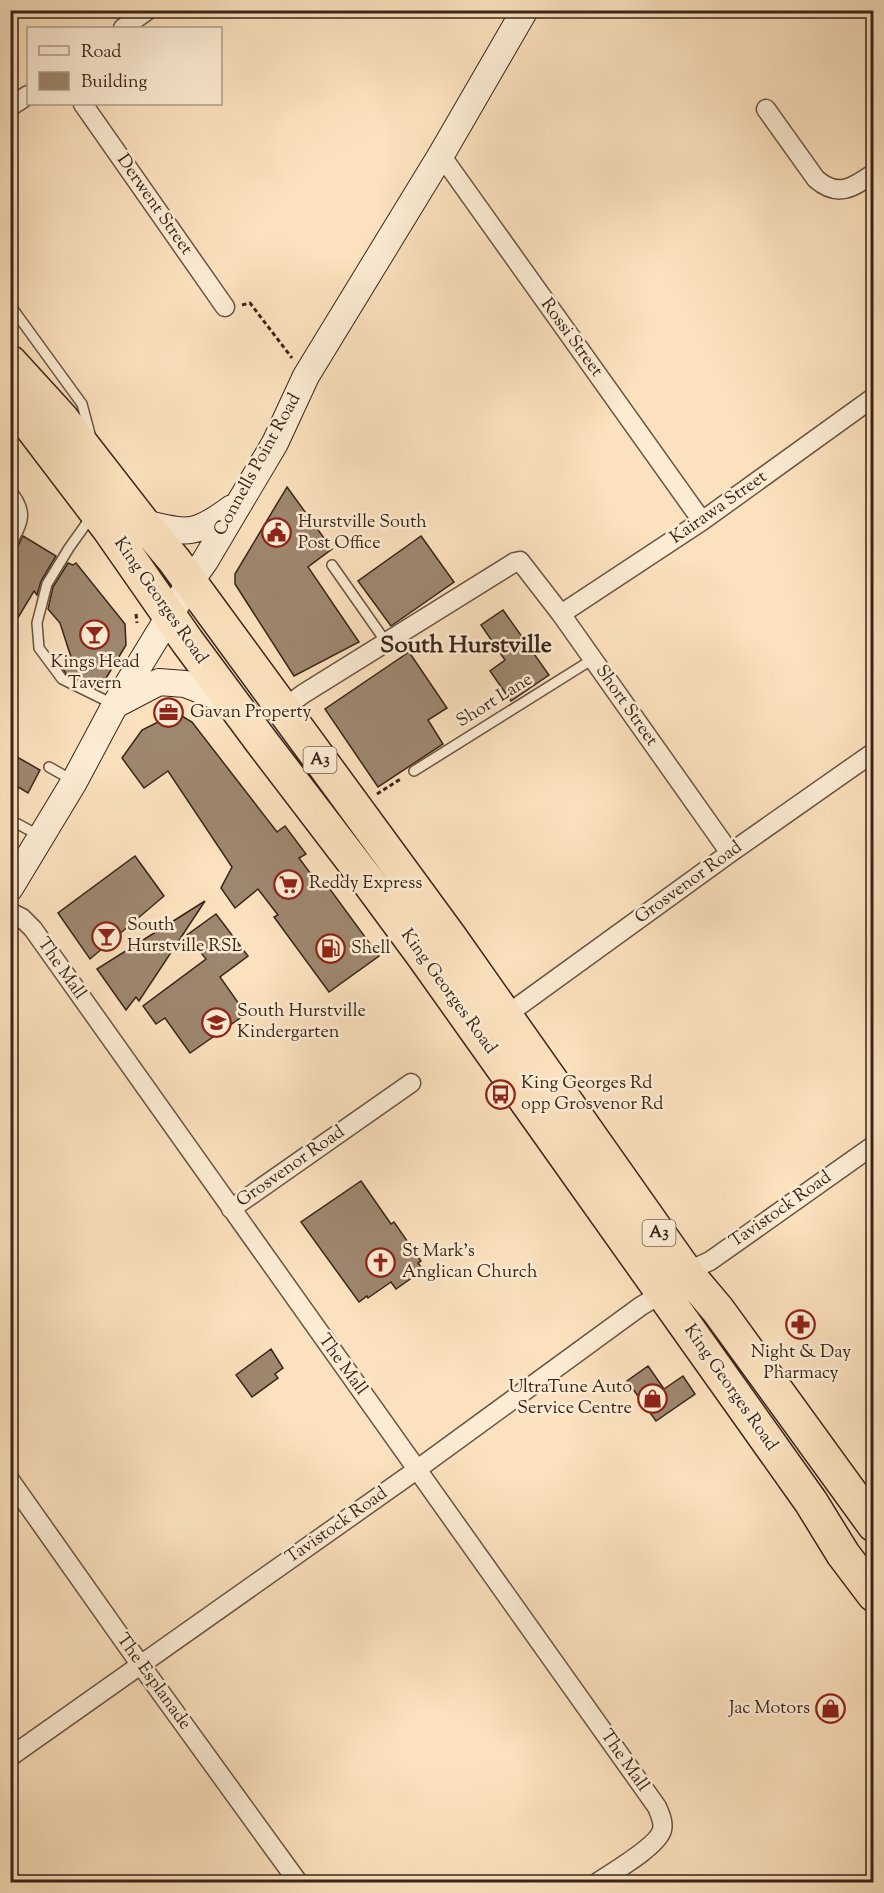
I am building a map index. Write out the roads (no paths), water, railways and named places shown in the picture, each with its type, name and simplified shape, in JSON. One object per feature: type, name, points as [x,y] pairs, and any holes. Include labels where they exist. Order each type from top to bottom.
[{"type":"highway","name":"King Georges Road","points":[[10,362],[63,420],[174,560],[506,1016],[675,1282],[843,1554],[873,1594]]},
{"type":"highway","name":"King Georges Road","points":[[10,399],[413,943],[675,1282],[718,1310],[873,1525]]},
{"type":"highway","points":[[811,1502],[849,1526],[862,1532],[873,1531]]},
{"type":"highway","points":[[873,1542],[873,1553]]},
{"type":"street","points":[[124,27],[148,10]]},
{"type":"street","name":"Connells Point Road","points":[[10,888],[74,782],[115,705],[275,443],[306,376],[441,155],[525,10]]},
{"type":"street","points":[[10,107],[27,96]]},
{"type":"street","name":"Derwent Street","points":[[84,105],[225,307]]},
{"type":"street","points":[[766,109],[816,179],[825,187],[841,191],[859,183],[873,173]]},
{"type":"street","name":"Rossi Street","points":[[441,155],[702,521]]},
{"type":"street","name":"Kairawa Street","points":[[561,614],[702,521],[873,397]]},
{"type":"street","points":[[143,523],[186,532],[212,524],[237,505]]},
{"type":"street","name":"Short Street","points":[[386,642],[520,561],[561,614],[730,853]]},
{"type":"street","points":[[283,710],[303,694],[386,642]]},
{"type":"street","points":[[115,705],[159,682],[185,684],[233,703]]},
{"type":"street","name":"Grosvenor Road","points":[[506,1016],[873,752]]},
{"type":"street","name":"The Mall","points":[[10,912],[22,918],[33,929],[657,1807],[662,1827],[655,1842],[598,1882]]},
{"type":"street","name":"Grosvenor Road","points":[[231,1209],[411,1083]]},
{"type":"street","name":"Tavistock Road","points":[[10,1757],[417,1469],[641,1306],[710,1261],[873,1145]]},
{"type":"street","name":"The Esplanade","points":[[10,1480],[298,1882]]},
{"type":"lane","points":[[10,305],[82,404],[98,465]]},
{"type":"lane","points":[[10,489],[18,499],[23,511],[22,524],[10,546]]},
{"type":"lane","points":[[10,504],[23,511]]},
{"type":"lane","points":[[95,512],[47,584],[37,622],[39,648],[62,679],[115,705]]},
{"type":"lane","points":[[332,565],[386,642]]},
{"type":"lane","name":"Short Lane","points":[[414,771],[593,659]]},
{"type":"lane","points":[[49,767],[74,782]]},
{"type":"lane","points":[[16,822],[41,837]]},
{"type":"place","name":"Hurstville South Post Office","points":[[277,533]]},
{"type":"place","name":"Kings Head Tavern","points":[[95,634]]},
{"type":"place","name":"Gavan Property","points":[[169,713]]},
{"type":"place","name":"Reddy Express","points":[[288,884]]},
{"type":"place","name":"South Hurstville RSL","points":[[106,936]]},
{"type":"place","name":"Shell","points":[[330,949]]},
{"type":"place","name":"South Hurstville Kindergarten","points":[[216,1022]]},
{"type":"place","name":"King Georges Rd opp Grosvenor Rd","points":[[500,1094]]},
{"type":"place","name":"St Mark's Anglican Church","points":[[381,1262]]},
{"type":"place","name":"Night & Day Pharmacy","points":[[801,1324]]},
{"type":"place","name":"UltraTune Auto Service Centre","points":[[653,1398]]},
{"type":"place","name":"Jac Motors","points":[[831,1709]]},
{"type":"district","name":"South Hurstville","points":[[466,646]]}]
